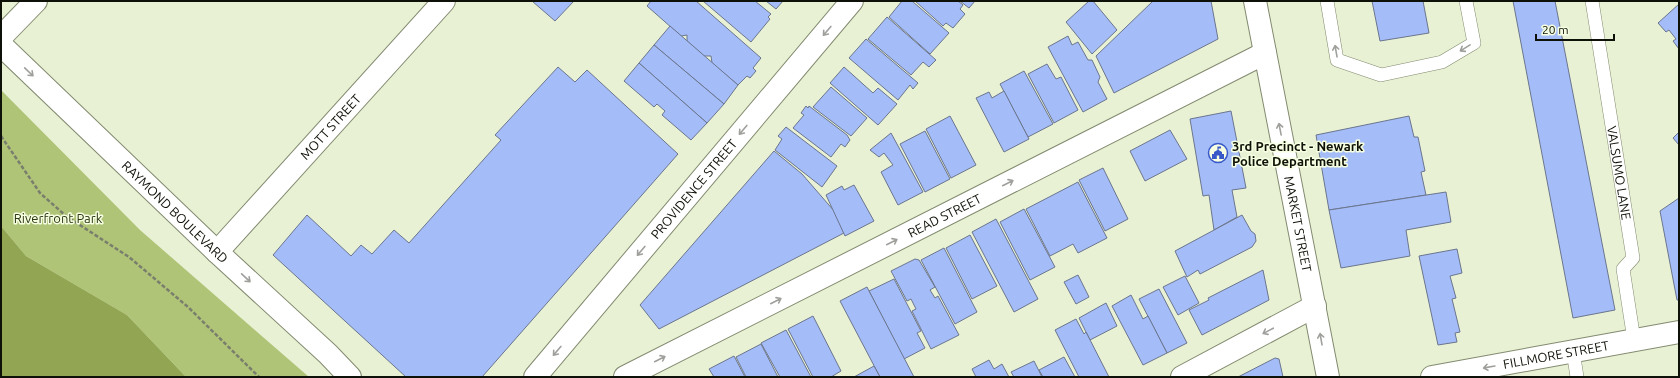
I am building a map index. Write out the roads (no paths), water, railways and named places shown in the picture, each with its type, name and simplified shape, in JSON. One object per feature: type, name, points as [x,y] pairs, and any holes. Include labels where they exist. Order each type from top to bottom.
[{"type":"street","points":[[1,37],[36,1]]},
{"type":"street","name":"MOTT STREET","points":[[217,252],[444,1]]},
{"type":"street","name":"PROVIDENCE STREET","points":[[535,377],[852,1]]},
{"type":"street","name":"MARKET STREET","points":[[1255,1],[1328,377]]},
{"type":"street","name":"RAYMOND BOULEVARD","points":[[1,45],[217,252],[328,354],[350,377]]},
{"type":"street","name":"READ STREET","points":[[625,377],[1265,53]]},
{"type":"street","points":[[1182,377],[1315,306]]},
{"type":"street","name":"FILLMORE STREET","points":[[1432,377],[1679,332]]},
{"type":"lane","points":[[1327,1],[1337,60],[1381,75],[1442,62],[1474,43],[1466,1]]},
{"type":"lane","name":"VALSUMO LANE","points":[[1592,1],[1633,258],[1623,269],[1634,340]]},
{"type":"lane","points":[[1573,351],[1577,377]]},
{"type":"place","name":"3rd Precinct - Newark Police Department","points":[[1218,153]]},
{"type":"park label","name":"Riverfront Park","points":[[58,218]]}]
